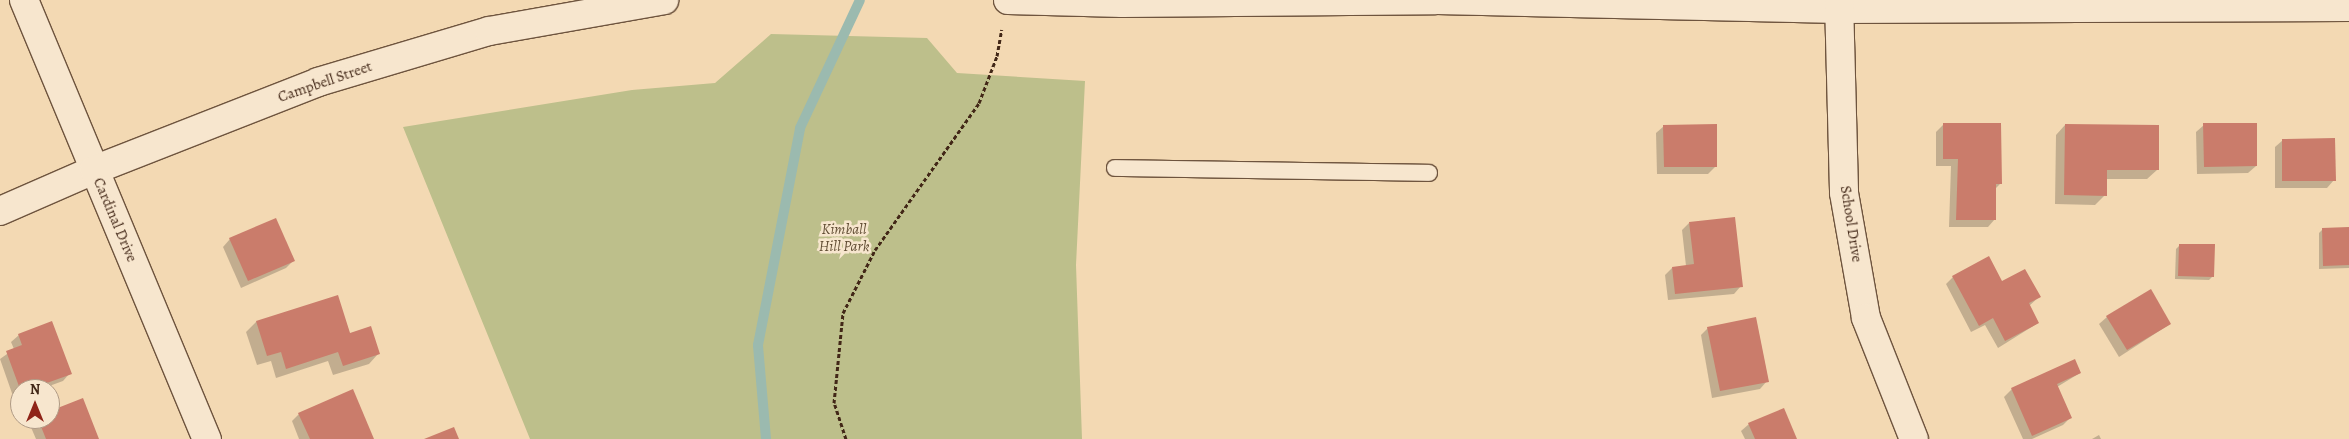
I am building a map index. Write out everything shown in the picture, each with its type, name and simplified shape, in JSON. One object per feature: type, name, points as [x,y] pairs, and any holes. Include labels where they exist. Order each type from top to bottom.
[{"type":"street","name":"Cardinal Drive","points":[[24,0],[208,439]]},
{"type":"street","name":"Campbell Street","points":[[0,211],[94,170],[318,82],[489,31],[664,0]]},
{"type":"street","points":[[1006,9],[1122,3],[1436,0],[2349,7]]},
{"type":"street","name":"School Drive","points":[[1839,4],[1846,202],[1866,318],[1914,439]]},
{"type":"lane","points":[[1116,168],[1429,173]]},
{"type":"path","points":[[846,439],[834,403],[843,312],[875,250],[980,104],[997,56],[1006,9]]},
{"type":"green space","name":"Kimball Hill Park","points":[[771,34],[927,38],[957,73],[1085,81],[1076,265],[1082,439],[530,439],[403,127],[632,90],[715,83]]},
{"type":"building","points":[[1943,123],[2001,123],[2002,184],[1996,184],[1996,220],[1956,220],[1958,159],[1943,159]]},
{"type":"building","points":[[2203,123],[2257,123],[2257,166],[2204,167]]},
{"type":"building","points":[[1717,124],[1717,167],[1664,167],[1663,125]]},
{"type":"building","points":[[2065,124],[2159,125],[2159,170],[2107,170],[2107,196],[2064,195]]},
{"type":"building","points":[[2335,138],[2336,181],[2282,181],[2282,139]]},
{"type":"building","points":[[1735,217],[1743,287],[1675,294],[1672,267],[1694,264],[1689,222]]},
{"type":"building","points":[[276,218],[295,261],[248,281],[229,238]]},
{"type":"building","points":[[2349,227],[2349,265],[2323,266],[2322,228]]},
{"type":"building","points":[[2179,244],[2215,244],[2214,277],[2178,276]]},
{"type":"building","points":[[1989,256],[2002,281],[2025,269],[2041,297],[2029,303],[2039,323],[2005,341],[1993,318],[1979,326],[1952,276]]},
{"type":"building","points":[[2151,289],[2171,324],[2127,350],[2106,316]]},
{"type":"building","points":[[338,295],[350,333],[371,326],[380,354],[343,366],[338,352],[286,369],[281,352],[267,356],[256,321]]},
{"type":"building","points":[[1756,317],[1769,382],[1720,391],[1707,327]]},
{"type":"building","points":[[52,321],[72,374],[58,379],[16,379],[6,351],[22,345],[18,334]]},
{"type":"building","points":[[2075,359],[2081,373],[2057,384],[2072,418],[2032,436],[2011,388]]},
{"type":"building","points":[[353,389],[374,439],[310,439],[298,413]]},
{"type":"building","points":[[83,398],[99,439],[46,439],[42,429],[60,429],[60,407]]},
{"type":"building","points":[[1784,408],[1797,439],[1755,439],[1748,423]]},
{"type":"building","points":[[454,427],[459,439],[424,439]]},
{"type":"waterway","points":[[766,439],[758,345],[800,128],[860,0]]}]
